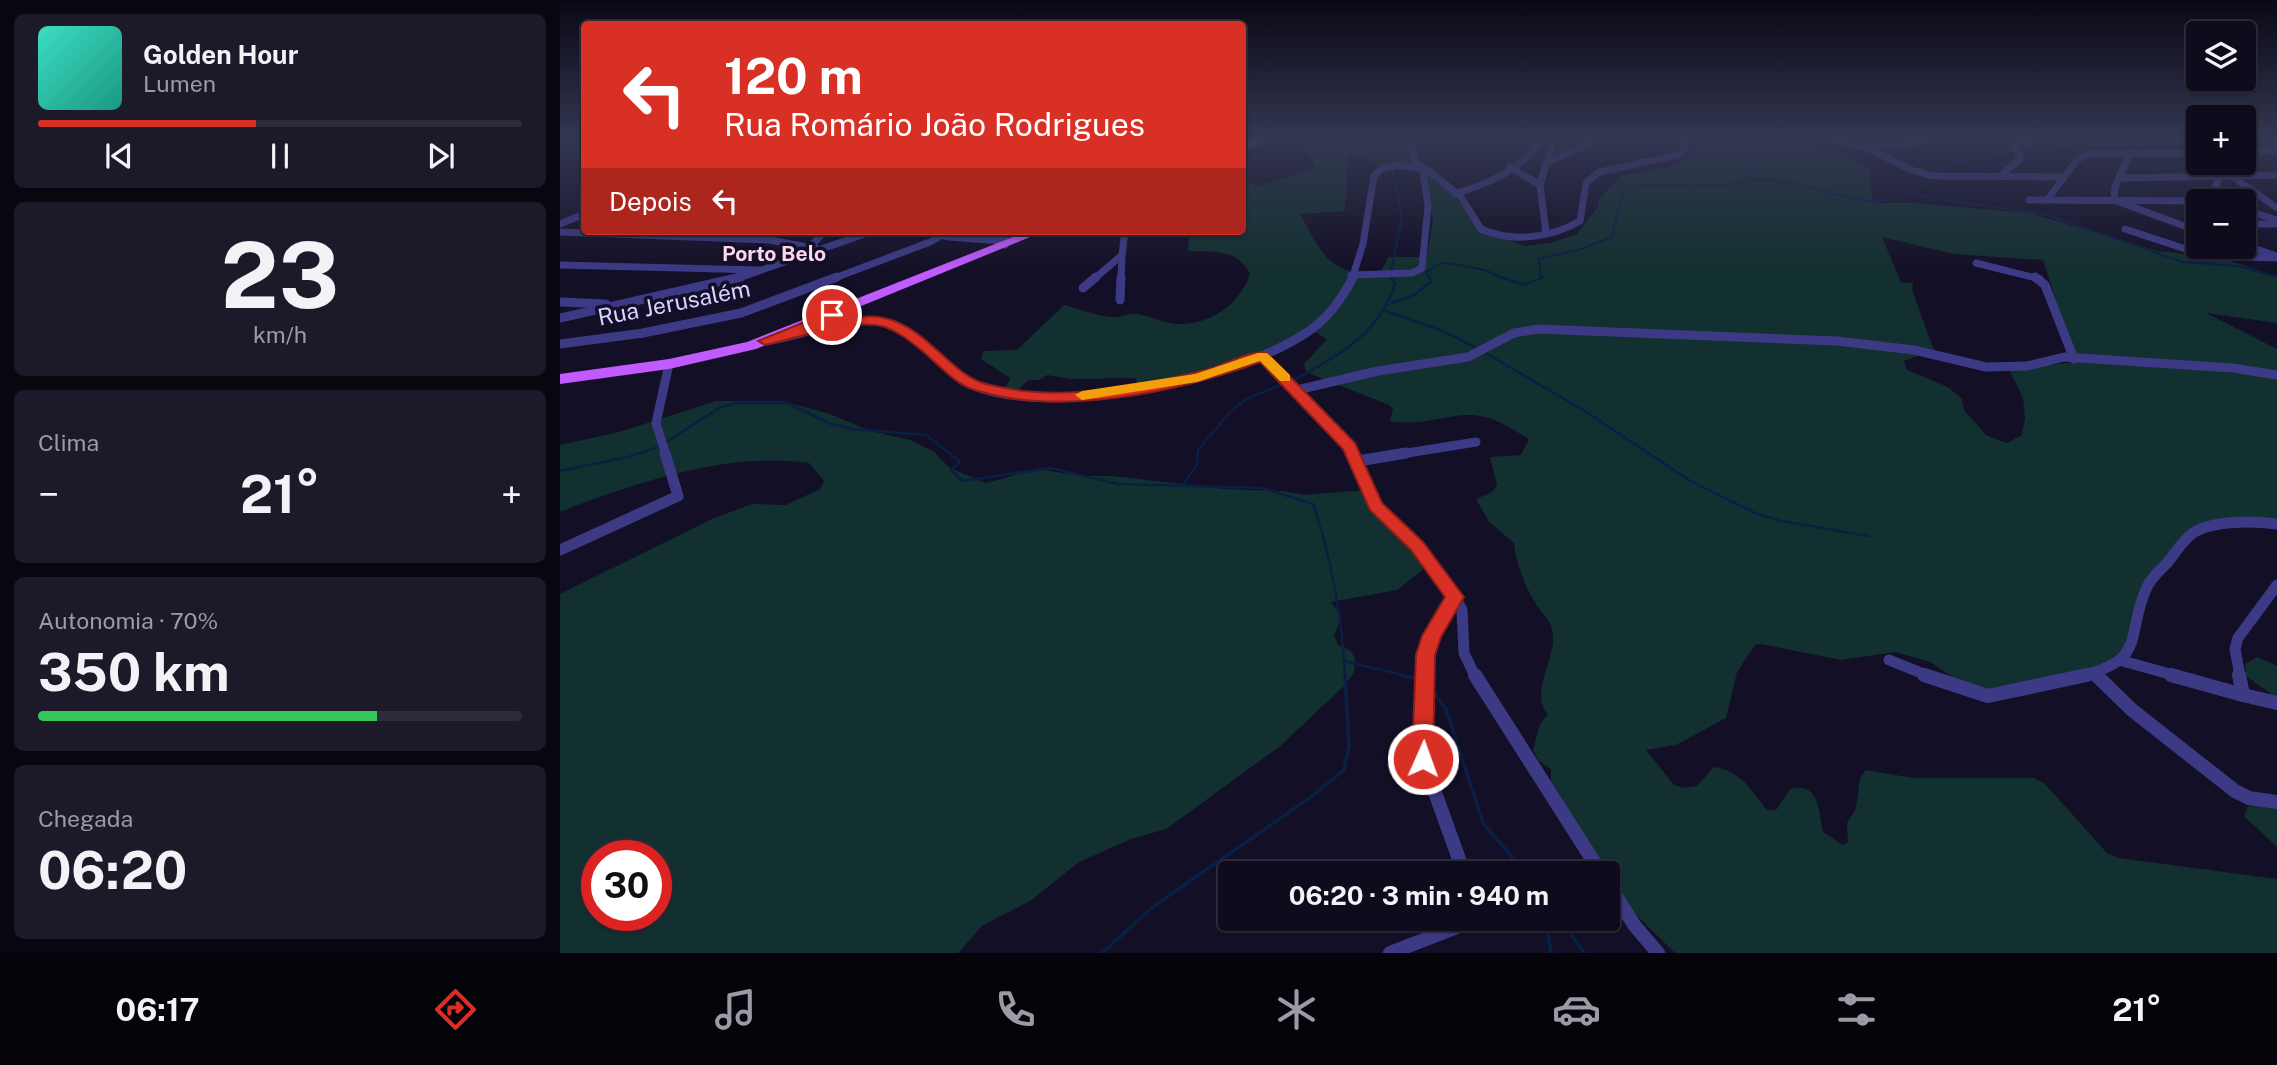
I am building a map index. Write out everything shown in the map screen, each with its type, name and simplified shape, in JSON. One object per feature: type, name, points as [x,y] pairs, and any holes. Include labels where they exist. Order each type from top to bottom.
[{"type":"main road","points":[[560,379],[726,354],[765,341],[1027,235]]},
{"type":"street","points":[[765,341],[849,323],[885,322],[908,332],[974,385],[1017,395],[1099,394],[1172,383],[1220,371],[1294,342],[1317,326],[1340,301],[1368,231],[1375,181]]},
{"type":"street","points":[[1351,275],[1412,273],[1422,268],[1428,206],[1423,181]]},
{"type":"street","points":[[1443,181],[1468,206],[1477,225],[1491,233],[1511,236],[1559,232],[1580,221],[1584,210],[1585,185],[1588,181]]},
{"type":"street","points":[[1455,194],[1481,181]]},
{"type":"street","points":[[1534,181],[1540,185]]},
{"type":"street","points":[[1541,181],[1546,233]]},
{"type":"street","points":[[2047,200],[2060,181]]},
{"type":"street","points":[[2114,200],[2115,187],[2119,181]]},
{"type":"street","points":[[2237,181],[2277,208]]},
{"type":"street","points":[[2265,199],[2277,199]]},
{"type":"street","points":[[2114,200],[2186,227]]},
{"type":"street","points":[[2029,201],[2186,201]]},
{"type":"street","points":[[2256,214],[2277,222]]},
{"type":"street","points":[[560,224],[581,215]]},
{"type":"street","points":[[2256,224],[2277,222]]},
{"type":"street","points":[[2178,225],[2186,225]]},
{"type":"street","points":[[2125,229],[2197,254],[2237,259],[2277,257]]},
{"type":"street","points":[[560,232],[581,233]]},
{"type":"street","points":[[639,235],[770,240],[821,249]]},
{"type":"street","points":[[799,257],[820,235]]},
{"type":"street","points":[[560,318],[725,282],[861,235]]},
{"type":"street","name":"Rua Jerusalém","points":[[560,344],[643,333],[741,313],[942,235]]},
{"type":"street","points":[[952,235],[1004,243],[1009,235]]},
{"type":"street","points":[[1120,300],[1124,235]]},
{"type":"street","points":[[2256,249],[2277,257]]},
{"type":"street","points":[[1083,288],[1122,255]]},
{"type":"street","points":[[1976,263],[2039,278],[2045,285],[2074,359]]},
{"type":"street","points":[[560,265],[764,270]]},
{"type":"street","points":[[560,302],[623,304]]},
{"type":"street","points":[[1297,390],[1378,371],[1443,363],[1479,352],[1514,333],[1538,328],[1837,341],[1914,350],[1986,367],[2027,366],[2058,357],[2233,368],[2277,375]]},
{"type":"street","points":[[1262,356],[1341,437],[1358,461],[1375,506],[1417,546],[1455,597],[1462,610],[1464,653],[1484,694],[1593,861]]},
{"type":"street","points":[[560,550],[677,496],[656,414],[669,364]]},
{"type":"street","points":[[1358,461],[1476,442]]},
{"type":"street","points":[[1889,660],[1957,688],[1988,696],[2094,673],[2119,660],[2137,635],[2141,603],[2148,584],[2193,533],[2244,520],[2277,524]]},
{"type":"street","points":[[2243,695],[2235,649],[2238,638],[2277,585]]},
{"type":"street","points":[[1455,597],[1432,636],[1425,655],[1423,759],[1426,778],[1459,861]]},
{"type":"street","points":[[2119,660],[2276,704]]},
{"type":"street","points":[[2094,673],[2132,710],[2235,791],[2256,800],[2277,802]]},
{"type":"street","points":[[1620,903],[1658,953]]},
{"type":"street","points":[[1390,953],[1447,931]]},
{"type":"green space","points":[[1272,181],[1347,181],[1345,211],[1300,214],[1329,259],[1348,271],[1379,276],[1388,257],[1427,257],[1433,219],[1426,181],[1438,181],[1490,231],[1524,246],[1551,243],[1577,234],[1598,207],[1599,200],[1615,181],[1871,181],[1873,203],[1915,203],[2029,213],[2157,251],[2186,254],[2186,259],[2224,259],[2277,276],[2277,323],[2206,313],[2277,349],[2277,520],[2188,532],[2145,584],[2125,647],[2108,662],[2008,692],[1967,686],[1930,662],[1895,652],[1841,660],[1755,645],[1737,672],[1726,718],[1676,745],[1646,750],[1674,785],[1684,788],[1697,786],[1714,767],[1723,769],[1745,782],[1767,810],[1776,810],[1790,789],[1808,790],[1819,807],[1823,832],[1843,845],[1848,842],[1847,823],[1856,808],[1860,778],[1866,770],[1913,778],[2034,778],[2045,784],[2107,853],[2118,858],[2277,879],[2277,953],[1675,953],[1632,911],[1620,892],[1620,861],[1601,861],[1551,781],[1551,769],[1539,761],[1533,750],[1540,724],[1548,714],[1541,697],[1553,645],[1552,630],[1526,585],[1518,565],[1514,543],[1489,522],[1476,499],[1492,492],[1497,485],[1490,457],[1521,455],[1529,439],[1509,427],[1481,416],[1452,416],[1412,422],[1390,421],[1393,409],[1389,405],[1306,372],[1304,364],[1327,339],[1309,328],[1295,339],[1254,358],[1204,373],[1139,387],[1135,378],[1071,379],[1047,375],[1040,380],[1029,380],[1017,390],[1005,389],[1010,378],[981,359],[983,351],[1017,350],[1064,305],[1105,316],[1138,314],[1182,324],[1207,319],[1229,306],[1245,286],[1250,274],[1238,260],[1224,253],[1188,251],[1187,235],[1246,235],[1246,184],[1253,183],[1255,187]],"holes":[[[1882,237],[1954,254],[2043,260],[2076,362],[2009,369],[2023,398],[2025,418],[2022,435],[2007,443],[1986,435],[1964,410],[1962,399],[1948,387],[1907,370],[1904,361],[1934,350],[1912,290],[1913,283],[1901,282]]]},
{"type":"green space","points":[[716,401],[782,401],[827,413],[871,431],[910,440],[933,451],[950,468],[986,483],[1037,469],[1082,476],[1112,476],[1305,495],[1366,490],[1376,510],[1425,568],[1397,590],[1331,602],[1342,617],[1334,635],[1338,645],[1351,651],[1355,659],[1354,673],[1343,687],[1279,747],[1166,829],[1131,839],[1079,862],[1030,901],[983,925],[958,953],[560,953],[560,594],[712,519],[752,504],[786,505],[820,489],[824,481],[809,463],[779,460],[747,462],[683,472],[619,490],[560,512],[560,445],[619,432]]},
{"type":"green space","points":[[2257,657],[2277,666],[2277,698],[2246,676],[2245,664]]},
{"type":"green space","points":[[2248,806],[2277,808],[2277,847],[2244,816]]},
{"type":"waterway","points":[[1391,272],[1402,217],[1395,181]]},
{"type":"waterway","points":[[1541,278],[1539,259],[1578,250],[1612,237],[1623,189],[1630,186],[1710,186],[1747,181]]},
{"type":"waterway","points":[[1781,181],[1870,201],[1889,200],[1909,194],[1929,182]]},
{"type":"waterway","points":[[1914,195],[2046,215],[2183,262],[2239,266],[2277,277]]},
{"type":"waterway","points":[[1430,279],[1426,272],[1441,263],[1485,270],[1505,279]]},
{"type":"waterway","points":[[1294,380],[1341,352],[1368,330],[1388,301],[1395,284],[1391,277]]},
{"type":"waterway","points":[[1392,303],[1414,295],[1432,281],[1429,277]]},
{"type":"waterway","points":[[1502,277],[1524,285],[1541,278]]},
{"type":"waterway","points":[[1386,311],[1443,331],[1477,348]]},
{"type":"waterway","points":[[1484,352],[1588,413],[1692,482],[1755,513],[1781,521],[1869,536]]},
{"type":"waterway","points":[[1183,484],[1197,465],[1198,450],[1231,411],[1246,399],[1285,383]]},
{"type":"waterway","points":[[666,442],[721,407],[738,403],[787,403],[831,424],[852,429],[926,435],[958,460],[959,463],[951,470],[962,481],[1051,468],[1118,484],[1262,488],[1313,504],[1335,589],[1345,676]]},
{"type":"waterway","points":[[560,471],[628,457],[661,446]]},
{"type":"waterway","points":[[1344,661],[1407,676]]},
{"type":"waterway","points":[[1102,953],[1154,906],[1308,799],[1344,770],[1349,746],[1345,675]]},
{"type":"waterway","points":[[1400,675],[1418,679]]},
{"type":"waterway","points":[[1430,687],[1446,709],[1483,823],[1516,861]]},
{"type":"waterway","points":[[1548,931],[1551,953]]},
{"type":"waterway","points":[[1569,931],[1584,953]]},
{"type":"slow traffic","points":[[1082,395],[1197,378],[1262,356],[1285,378]]},
{"type":"district","name":"Porto Belo","points":[[774,254]]},
{"type":"route","points":[[832,315],[765,341],[782,340],[849,323],[885,322],[908,332],[963,379],[984,388],[1017,395],[1099,394],[1172,383],[1241,365],[1262,356],[1350,447],[1375,506],[1417,546],[1455,597],[1447,615],[1432,636],[1425,655],[1423,759]]}]
